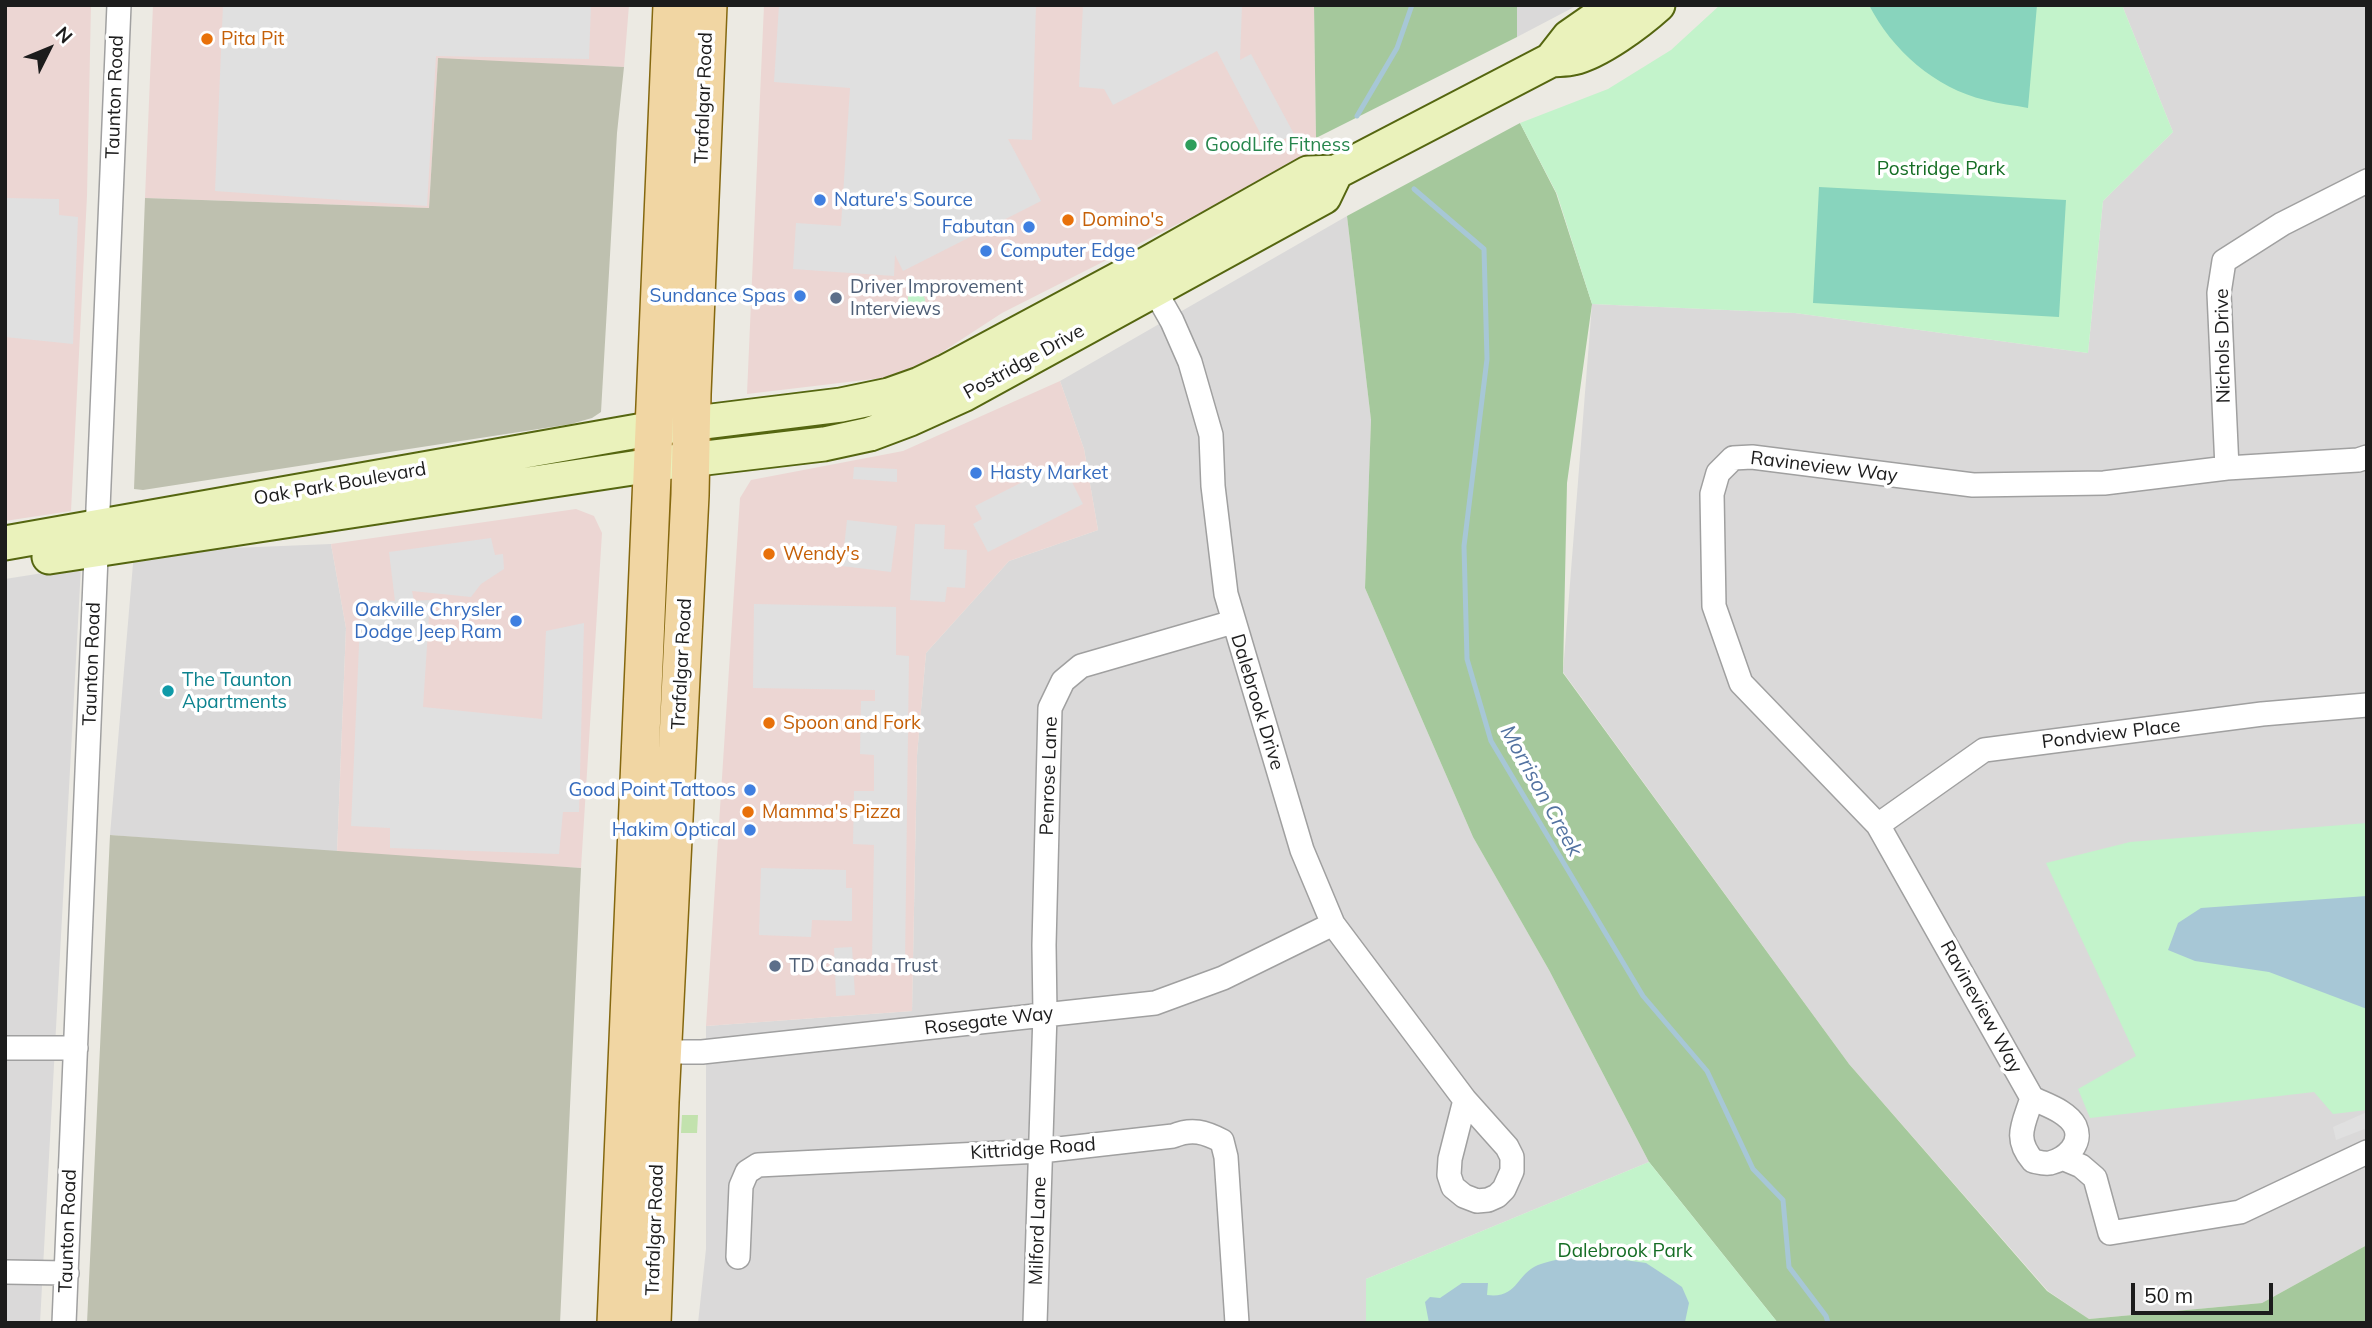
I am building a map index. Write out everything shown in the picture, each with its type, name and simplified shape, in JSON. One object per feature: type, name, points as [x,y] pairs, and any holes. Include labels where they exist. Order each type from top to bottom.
[{"type":"main road","name":"Trafalgar Road","points":[[616,1323],[645,1052],[690,495],[672,462],[672,5]]},
{"type":"main road","name":"Trafalgar Road","points":[[673,426],[708,5]]},
{"type":"main road","name":"Trafalgar Road","points":[[645,1052],[652,1323]]},
{"type":"street","name":"Taunton Road","points":[[65,1323],[119,5]]},
{"type":"street","name":"Postridge Drive","points":[[1551,60],[1569,37],[1615,5]]},
{"type":"street","name":"Postridge Drive","points":[[672,462],[824,444],[870,434],[963,395],[1148,279],[1308,173],[1336,172],[1551,60],[1573,58],[1600,46],[1658,5]]},
{"type":"street","name":"Nichols Drive","points":[[2227,468],[2218,293],[2224,261],[2282,224],[2367,181]]},
{"type":"street","name":"Postridge Drive","points":[[673,426],[841,405],[889,395],[920,384],[1148,279]]},
{"type":"street","name":"Dalebrook Drive","points":[[1148,279],[1172,321],[1190,362],[1211,435],[1213,486],[1226,594],[1302,850],[1333,924],[1465,1100]]},
{"type":"street","name":"Oak Park Boulevard","points":[[5,564],[97,537],[673,426]]},
{"type":"street","name":"Ravineview Way","points":[[2032,1098],[1878,825],[1741,683],[1714,606],[1712,494],[1718,473],[1733,458],[1752,457],[1973,485],[2104,483],[2227,468],[2358,460],[2367,457]]},
{"type":"street","name":"Oak Park Boulevard","points":[[5,543],[97,537],[672,462]]},
{"type":"street","name":"Penrose Lane","points":[[1045,1014],[1044,946],[1050,708],[1063,681],[1081,666],[1233,622]]},
{"type":"street","name":"Pondview Place","points":[[1878,825],[1984,750],[2262,714],[2367,705]]},
{"type":"street","name":"Rosegate Way","points":[[645,1052],[702,1052],[1155,1003],[1223,978],[1333,924]]},
{"type":"street","name":"Milford Lane","points":[[1035,1323],[1045,1014]]},
{"type":"street","points":[[5,1048],[76,1048]]},
{"type":"street","points":[[2032,1098],[2064,1114],[2075,1126],[2076,1139],[2071,1151],[2062,1158],[2048,1163],[2033,1161],[2024,1150],[2020,1135],[2032,1098]]},
{"type":"street","name":"Kittridge Road","points":[[738,1257],[741,1186],[747,1172],[758,1165],[1041,1151],[1173,1136],[1187,1130],[1206,1132],[1222,1141],[1226,1157],[1237,1323]]},
{"type":"street","points":[[2062,1158],[2081,1166],[2095,1178],[2110,1233],[2241,1212],[2367,1152]]},
{"type":"street","points":[[5,1272],[67,1273]]},
{"type":"shaded area","points":[[5,5],[91,5],[87,196],[71,511],[5,521]]},
{"type":"shaded area","points":[[153,5],[629,5],[624,67],[438,59],[429,208],[145,198]]},
{"type":"shaded area","points":[[223,5],[591,5],[589,59],[436,56],[427,206],[215,191]]},
{"type":"shaded area","points":[[764,5],[1314,5],[1314,155],[1002,313],[907,375],[747,394]]},
{"type":"shaded area","points":[[779,5],[1036,5],[1032,140],[1008,139],[1041,201],[903,271],[895,255],[894,276],[793,269],[796,223],[841,226],[850,88],[774,82]]},
{"type":"shaded area","points":[[1083,5],[1242,5],[1240,60],[1251,54],[1294,134],[1268,148],[1217,51],[1113,105],[1104,89],[1079,87]]},
{"type":"shaded area","points":[[1517,5],[1578,5],[1517,37]]},
{"type":"shaded area","points":[[2122,5],[2367,5],[2367,1245],[2262,1303],[2089,1319],[2048,1291],[1849,1064],[1563,672],[1592,304],[1795,313],[2088,353],[2103,201],[2173,132]]},
{"type":"shaded area","points":[[438,58],[624,67],[617,133],[601,412],[592,418],[571,424],[143,490],[134,489],[145,198],[429,208]]},
{"type":"shaded area","points":[[5,198],[59,199],[59,215],[78,217],[73,344],[5,337]]},
{"type":"shaded area","points":[[1347,216],[1371,420],[1365,588],[1473,837],[1549,970],[1649,1162],[1366,1279],[1366,1323],[698,1323],[706,1249],[706,1026],[912,1011],[917,755],[926,653],[1009,561],[1098,530],[1084,449],[1060,381]]},
{"type":"shaded area","points":[[1060,381],[1084,449],[1098,530],[1009,561],[926,653],[917,755],[912,1011],[706,1026],[740,498],[751,480],[903,451]]},
{"type":"shaded area","points":[[1062,462],[1083,504],[988,552],[973,524],[982,519],[975,506]]},
{"type":"shaded area","points":[[854,467],[897,469],[897,482],[853,479]]},
{"type":"shaded area","points":[[576,509],[594,516],[602,533],[581,868],[337,853],[346,628],[331,544]]},
{"type":"shaded area","points":[[847,520],[897,526],[891,572],[842,566]]},
{"type":"shaded area","points":[[915,524],[945,525],[944,549],[967,550],[965,588],[947,587],[945,602],[910,600]]},
{"type":"shaded area","points":[[491,538],[495,555],[503,554],[504,569],[481,584],[471,597],[412,591],[414,601],[430,600],[423,707],[542,719],[546,631],[584,623],[579,812],[563,812],[559,854],[390,848],[390,828],[351,826],[361,600],[395,601],[389,552]]},
{"type":"shaded area","points":[[331,544],[346,628],[337,853],[110,835],[134,552]]},
{"type":"shaded area","points":[[81,567],[40,1323],[5,1323],[5,579]]},
{"type":"shaded area","points":[[754,604],[896,607],[896,655],[909,656],[905,963],[872,962],[874,845],[853,844],[854,791],[874,791],[874,755],[860,754],[861,701],[875,701],[875,690],[753,688]]},
{"type":"shaded area","points":[[110,835],[581,868],[560,1323],[87,1323]]},
{"type":"shaded area","points":[[761,868],[846,870],[846,888],[852,888],[852,921],[812,920],[811,937],[759,935]]},
{"type":"shaded area","points":[[852,947],[855,995],[836,996],[834,948]]},
{"type":"shaded area","points":[[2367,1112],[2367,1128],[2336,1140],[2333,1127]]},
{"type":"green space","points":[[1314,5],[1517,5],[1517,37],[1316,138]]},
{"type":"green space","name":"Postridge Park","points":[[1720,5],[2122,5],[2173,132],[2103,201],[2088,353],[1795,313],[1592,304],[1557,194],[1520,123],[1608,89],[1671,50]]},
{"type":"green space","points":[[1869,5],[2037,5],[2028,108],[1967,94],[1932,77],[1903,52]]},
{"type":"green space","points":[[1520,123],[1556,193],[1592,304],[1567,483],[1563,673],[1849,1064],[2047,1291],[2089,1319],[2262,1303],[2367,1245],[2367,1323],[1778,1323],[1649,1162],[1549,970],[1473,837],[1365,588],[1371,420],[1347,216]]},
{"type":"green space","points":[[1819,187],[2066,200],[2059,317],[1813,303]]},
{"type":"green space","points":[[912,290],[921,292],[925,299],[925,313],[922,315],[908,311],[908,293]]},
{"type":"green space","points":[[2367,823],[2367,1110],[2333,1114],[2314,1092],[2090,1118],[2078,1089],[2136,1056],[2046,863],[2130,842]]},
{"type":"green space","points":[[682,1115],[698,1115],[697,1133],[681,1133]]},
{"type":"green space","name":"Dalebrook Park","points":[[1649,1162],[1778,1323],[1366,1323],[1366,1279]]},
{"type":"water","points":[[2367,896],[2367,1009],[2269,972],[2195,961],[2168,950],[2178,923],[2201,908]]},
{"type":"water","points":[[1588,1255],[1646,1263],[1672,1280],[1682,1287],[1689,1303],[1685,1322],[1429,1323],[1425,1302],[1430,1297],[1440,1298],[1462,1283],[1488,1283],[1487,1295],[1497,1295],[1511,1290],[1525,1274],[1538,1265]]},
{"type":"waterway","name":"Morrison Creek","points":[[1357,116],[1397,48],[1412,5]]},
{"type":"waterway","name":"Morrison Creek","points":[[1414,189],[1484,249],[1487,359],[1464,546],[1467,659],[1491,741],[1643,996],[1707,1071],[1753,1169],[1783,1200],[1789,1267],[1826,1316],[1828,1323]]},
{"type":"place","name":"Pita Pit","points":[[207,39]]},
{"type":"place","name":"GoodLife Fitness","points":[[1191,145]]},
{"type":"place","name":"Nature's Source","points":[[820,200]]},
{"type":"place","name":"Domino's","points":[[1068,220]]},
{"type":"place","name":"Fabutan","points":[[1029,227]]},
{"type":"place","name":"Computer Edge","points":[[986,251]]},
{"type":"place","name":"Sundance Spas","points":[[800,296]]},
{"type":"place","name":"Driver Improvement Interviews","points":[[836,298]]},
{"type":"place","name":"Hasty Market","points":[[976,473]]},
{"type":"place","name":"Wendy's","points":[[769,554]]},
{"type":"place","name":"Oakville Chrysler Dodge Jeep Ram","points":[[516,621]]},
{"type":"place","name":"The Taunton Apartments","points":[[168,691]]},
{"type":"place","name":"Spoon and Fork","points":[[769,723]]},
{"type":"place","name":"Good Point Tattoos","points":[[750,790]]},
{"type":"place","name":"Mamma's Pizza","points":[[748,812]]},
{"type":"place","name":"Hakim Optical","points":[[750,830]]},
{"type":"place","name":"TD Canada Trust","points":[[775,966]]}]
